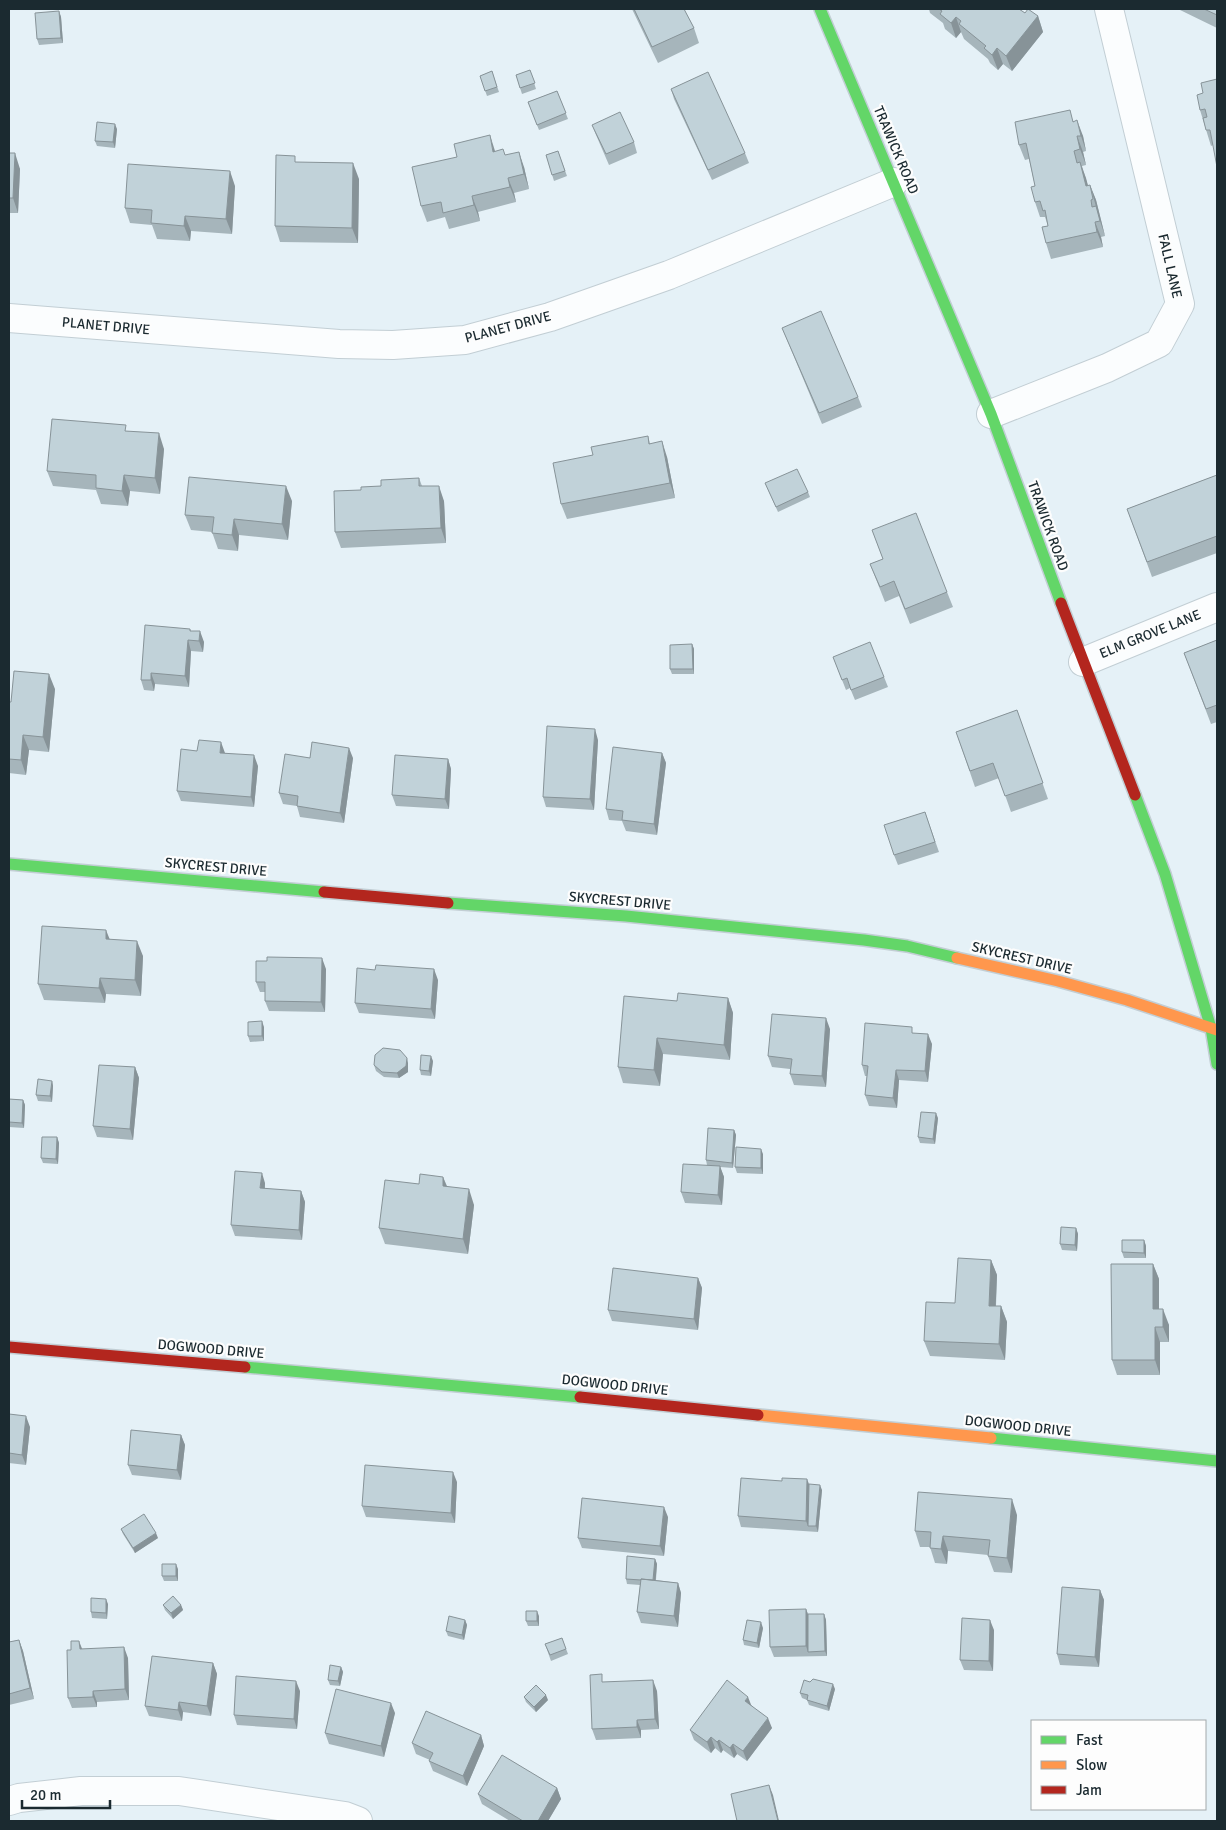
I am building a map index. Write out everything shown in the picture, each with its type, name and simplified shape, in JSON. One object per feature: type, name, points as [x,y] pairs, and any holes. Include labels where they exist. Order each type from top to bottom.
[{"type":"street","name":"TRAWICK ROAD","points":[[820,9],[991,414],[1083,662],[1165,874],[1214,1029],[1217,1064]]},
{"type":"street","name":"FALL LANE","points":[[991,414],[1106,368],[1159,343],[1180,304],[1109,9]]},
{"type":"street","name":"PLANET DRIVE","points":[[9,318],[339,344],[393,345],[465,340],[550,317],[669,275],[894,182]]},
{"type":"street","name":"ELM GROVE LANE","points":[[1083,662],[1217,607]]},
{"type":"street","name":"SKYCREST DRIVE","points":[[9,864],[425,901],[636,917],[864,940],[907,946],[1058,981],[1127,1000],[1214,1029]]},
{"type":"street","name":"DOGWOOD DRIVE","points":[[9,1347],[542,1393],[1217,1461]]},
{"type":"street","points":[[18,1807],[82,1791],[179,1791],[345,1816],[358,1821]]},
{"type":"building","points":[[634,9],[684,9],[694,28],[652,47]]},
{"type":"building","points":[[939,9],[1019,9],[1025,13],[1028,9],[1038,16],[1006,56],[997,48],[992,55],[984,48],[986,46],[959,24],[961,21],[956,17],[951,23],[940,14],[942,11]]},
{"type":"building","points":[[1204,9],[1217,9],[1217,15]]},
{"type":"building","points":[[59,11],[61,38],[37,39],[35,13]]},
{"type":"building","points":[[530,70],[535,83],[520,88],[516,75]]},
{"type":"building","points":[[492,71],[497,87],[485,91],[480,76]]},
{"type":"building","points":[[708,72],[745,153],[708,170],[671,89]]},
{"type":"building","points":[[1217,79],[1217,167],[1210,130],[1206,130],[1203,118],[1207,117],[1205,109],[1200,110],[1197,95],[1203,93],[1201,83]]},
{"type":"building","points":[[557,91],[566,113],[537,125],[528,102]]},
{"type":"building","points":[[1070,110],[1073,122],[1077,120],[1081,136],[1077,136],[1080,149],[1074,151],[1077,163],[1080,162],[1086,186],[1090,185],[1093,199],[1091,200],[1092,207],[1096,206],[1100,221],[1095,222],[1097,232],[1046,243],[1042,227],[1048,226],[1045,210],[1043,211],[1040,201],[1035,202],[1031,187],[1035,186],[1026,143],[1019,145],[1015,122]]},
{"type":"building","points":[[620,112],[634,142],[606,154],[592,125]]},
{"type":"building","points":[[97,122],[115,124],[113,142],[95,141]]},
{"type":"building","points":[[490,135],[493,152],[503,149],[505,155],[519,152],[524,174],[508,178],[510,187],[472,196],[474,205],[443,213],[441,202],[421,206],[412,167],[457,157],[454,144]]},
{"type":"building","points":[[558,151],[565,171],[552,175],[546,155]]},
{"type":"building","points":[[9,153],[15,153],[13,198],[9,198]]},
{"type":"building","points":[[276,155],[295,156],[295,162],[353,163],[352,228],[275,226]]},
{"type":"building","points":[[128,164],[230,171],[226,219],[185,216],[184,226],[151,223],[152,210],[125,208]]},
{"type":"building","points":[[821,311],[858,397],[819,413],[782,328]]},
{"type":"building","points":[[52,419],[126,425],[125,431],[159,433],[155,478],[124,475],[122,491],[96,488],[96,475],[47,471]]},
{"type":"building","points":[[648,436],[649,444],[662,441],[670,483],[561,504],[553,463],[593,455],[591,447]]},
{"type":"building","points":[[797,469],[808,492],[776,507],[765,483]]},
{"type":"building","points":[[1217,475],[1217,536],[1147,562],[1127,509]]},
{"type":"building","points":[[189,477],[286,486],[282,524],[234,519],[232,535],[212,533],[214,517],[185,515]]},
{"type":"building","points":[[419,478],[419,486],[439,486],[441,528],[335,532],[334,491],[361,490],[361,487],[381,486],[381,480]]},
{"type":"building","points":[[916,513],[947,592],[905,609],[894,581],[880,587],[870,564],[883,559],[872,530]]},
{"type":"building","points":[[145,625],[200,631],[199,641],[188,640],[185,676],[151,673],[151,680],[141,680]]},
{"type":"building","points":[[1217,640],[1217,705],[1206,709],[1184,653]]},
{"type":"building","points":[[870,642],[884,677],[851,690],[847,678],[842,680],[833,657]]},
{"type":"building","points":[[692,644],[693,669],[670,669],[670,645]]},
{"type":"building","points":[[14,671],[49,674],[43,737],[23,735],[21,760],[9,759],[9,702],[11,702]]},
{"type":"building","points":[[1017,710],[1043,783],[1005,796],[993,763],[970,771],[956,732]]},
{"type":"building","points":[[547,726],[595,729],[590,799],[543,797]]},
{"type":"building","points":[[199,740],[221,742],[220,753],[254,755],[251,797],[177,791],[181,749],[197,751]]},
{"type":"building","points":[[312,742],[349,748],[340,813],[297,806],[298,796],[279,793],[285,754],[310,758]]},
{"type":"building","points":[[613,747],[662,753],[654,824],[622,820],[623,811],[606,809]]},
{"type":"building","points":[[395,755],[448,759],[445,799],[392,795]]},
{"type":"building","points":[[925,812],[935,842],[894,855],[884,825]]},
{"type":"building","points":[[42,926],[106,930],[106,939],[137,941],[135,980],[100,978],[99,988],[38,984]]},
{"type":"building","points":[[267,957],[322,958],[321,1002],[265,1001],[265,982],[256,982],[256,961],[267,961]]},
{"type":"building","points":[[376,965],[434,969],[431,1009],[355,1003],[357,968],[375,970]]},
{"type":"building","points":[[678,993],[728,998],[724,1045],[657,1038],[654,1070],[618,1067],[624,996],[677,1001]]},
{"type":"building","points":[[772,1014],[826,1018],[822,1076],[790,1074],[792,1059],[768,1056]]},
{"type":"building","points":[[262,1021],[262,1036],[248,1036],[248,1022]]},
{"type":"building","points":[[865,1023],[912,1027],[912,1033],[928,1034],[925,1071],[896,1070],[893,1098],[865,1095],[868,1066],[862,1065]]},
{"type":"building","points":[[383,1048],[400,1050],[407,1058],[406,1066],[397,1073],[382,1072],[374,1065],[375,1055]]},
{"type":"building","points":[[421,1055],[431,1056],[429,1071],[420,1070]]},
{"type":"building","points":[[99,1065],[135,1067],[130,1129],[93,1126]]},
{"type":"building","points":[[38,1079],[52,1081],[50,1096],[36,1095]]},
{"type":"building","points":[[9,1099],[23,1100],[22,1123],[9,1122]]},
{"type":"building","points":[[921,1112],[936,1113],[933,1139],[918,1137]]},
{"type":"building","points":[[708,1128],[734,1130],[732,1163],[706,1160]]},
{"type":"building","points":[[42,1137],[57,1137],[56,1159],[41,1158]]},
{"type":"building","points":[[736,1147],[761,1149],[761,1168],[735,1167]]},
{"type":"building","points":[[683,1164],[720,1166],[718,1195],[681,1192]]},
{"type":"building","points":[[235,1171],[262,1173],[260,1188],[301,1191],[299,1230],[231,1225]]},
{"type":"building","points":[[420,1174],[443,1177],[443,1186],[469,1189],[463,1239],[379,1228],[385,1180],[419,1184]]},
{"type":"building","points":[[1061,1227],[1076,1228],[1075,1245],[1060,1244]]},
{"type":"building","points":[[1122,1240],[1144,1240],[1144,1253],[1122,1252]]},
{"type":"building","points":[[958,1258],[991,1260],[989,1306],[1001,1306],[999,1344],[924,1341],[926,1302],[955,1303]]},
{"type":"building","points":[[1111,1264],[1153,1264],[1153,1309],[1163,1309],[1163,1327],[1155,1327],[1155,1360],[1112,1360]]},
{"type":"building","points":[[613,1268],[698,1278],[694,1319],[608,1310]]},
{"type":"building","points":[[9,1414],[26,1416],[22,1455],[9,1453]]},
{"type":"building","points":[[131,1430],[181,1435],[177,1470],[128,1465]]},
{"type":"building","points":[[365,1465],[453,1472],[451,1513],[362,1506]]},
{"type":"building","points":[[741,1478],[782,1481],[782,1478],[807,1479],[806,1521],[738,1516]]},
{"type":"building","points":[[809,1484],[820,1485],[816,1526],[808,1526]]},
{"type":"building","points":[[918,1492],[1012,1499],[1007,1558],[988,1556],[990,1540],[943,1536],[941,1549],[930,1548],[931,1532],[915,1531]]},
{"type":"building","points":[[582,1498],[664,1507],[660,1546],[578,1538]]},
{"type":"building","points":[[144,1514],[156,1533],[133,1548],[121,1529]]},
{"type":"building","points":[[627,1556],[655,1559],[653,1580],[626,1579]]},
{"type":"building","points":[[162,1564],[176,1564],[176,1576],[162,1576]]},
{"type":"building","points":[[641,1579],[678,1583],[674,1616],[637,1612]]},
{"type":"building","points":[[1062,1587],[1100,1590],[1095,1657],[1057,1654]]},
{"type":"building","points":[[173,1596],[181,1605],[171,1613],[163,1605]]},
{"type":"building","points":[[91,1598],[106,1599],[106,1613],[91,1612]]},
{"type":"building","points":[[806,1609],[806,1646],[770,1647],[769,1610]]},
{"type":"building","points":[[526,1611],[537,1611],[537,1621],[526,1621]]},
{"type":"building","points":[[808,1614],[824,1614],[825,1651],[808,1652]]},
{"type":"building","points":[[449,1616],[465,1620],[462,1635],[446,1631]]},
{"type":"building","points":[[962,1618],[990,1620],[989,1661],[960,1660]]},
{"type":"building","points":[[747,1620],[761,1622],[757,1643],[743,1640]]},
{"type":"building","points":[[562,1638],[566,1649],[550,1655],[545,1644]]},
{"type":"building","points":[[19,1640],[30,1688],[9,1694],[9,1642]]},
{"type":"building","points":[[71,1641],[79,1641],[80,1649],[124,1647],[125,1689],[93,1691],[93,1697],[68,1698],[67,1650],[71,1650]]},
{"type":"building","points":[[152,1656],[213,1663],[207,1706],[179,1702],[178,1710],[145,1706]]},
{"type":"building","points":[[330,1665],[341,1667],[338,1681],[328,1680]]},
{"type":"building","points":[[602,1674],[602,1682],[653,1680],[655,1719],[637,1720],[637,1727],[592,1729],[590,1675]]},
{"type":"building","points":[[236,1676],[296,1681],[294,1719],[234,1715]]},
{"type":"building","points":[[813,1679],[833,1684],[827,1706],[807,1700],[808,1695],[800,1693],[804,1680],[810,1682]]},
{"type":"building","points":[[727,1680],[748,1697],[745,1701],[768,1718],[743,1751],[733,1744],[730,1748],[711,1737],[707,1742],[690,1730]]},
{"type":"building","points":[[536,1685],[546,1695],[534,1707],[524,1697]]},
{"type":"building","points":[[336,1689],[391,1703],[381,1746],[325,1733]]},
{"type":"building","points":[[426,1711],[481,1735],[463,1776],[429,1761],[433,1753],[412,1743]]},
{"type":"building","points":[[502,1755],[557,1788],[538,1821],[523,1821],[478,1794]]},
{"type":"building","points":[[769,1785],[778,1821],[737,1821],[731,1794]]},
{"type":"traffic: fast","points":[[820,9],[991,414],[1061,603]]},
{"type":"traffic: fast","points":[[1135,795],[1165,874],[1211,1028],[1217,1064]]},
{"type":"traffic: fast","points":[[9,864],[324,892]]},
{"type":"traffic: fast","points":[[448,903],[626,916],[864,940],[907,946],[957,958]]},
{"type":"traffic: fast","points":[[245,1367],[580,1397]]},
{"type":"traffic: fast","points":[[991,1438],[1217,1461]]},
{"type":"traffic: slow","points":[[957,958],[1058,981],[1127,1000],[1217,1030]]},
{"type":"traffic: slow","points":[[758,1415],[991,1438]]},
{"type":"traffic: jam","points":[[1061,603],[1135,795]]},
{"type":"traffic: jam","points":[[324,892],[448,903]]},
{"type":"traffic: jam","points":[[9,1347],[245,1367]]},
{"type":"traffic: jam","points":[[580,1397],[758,1415]]}]
